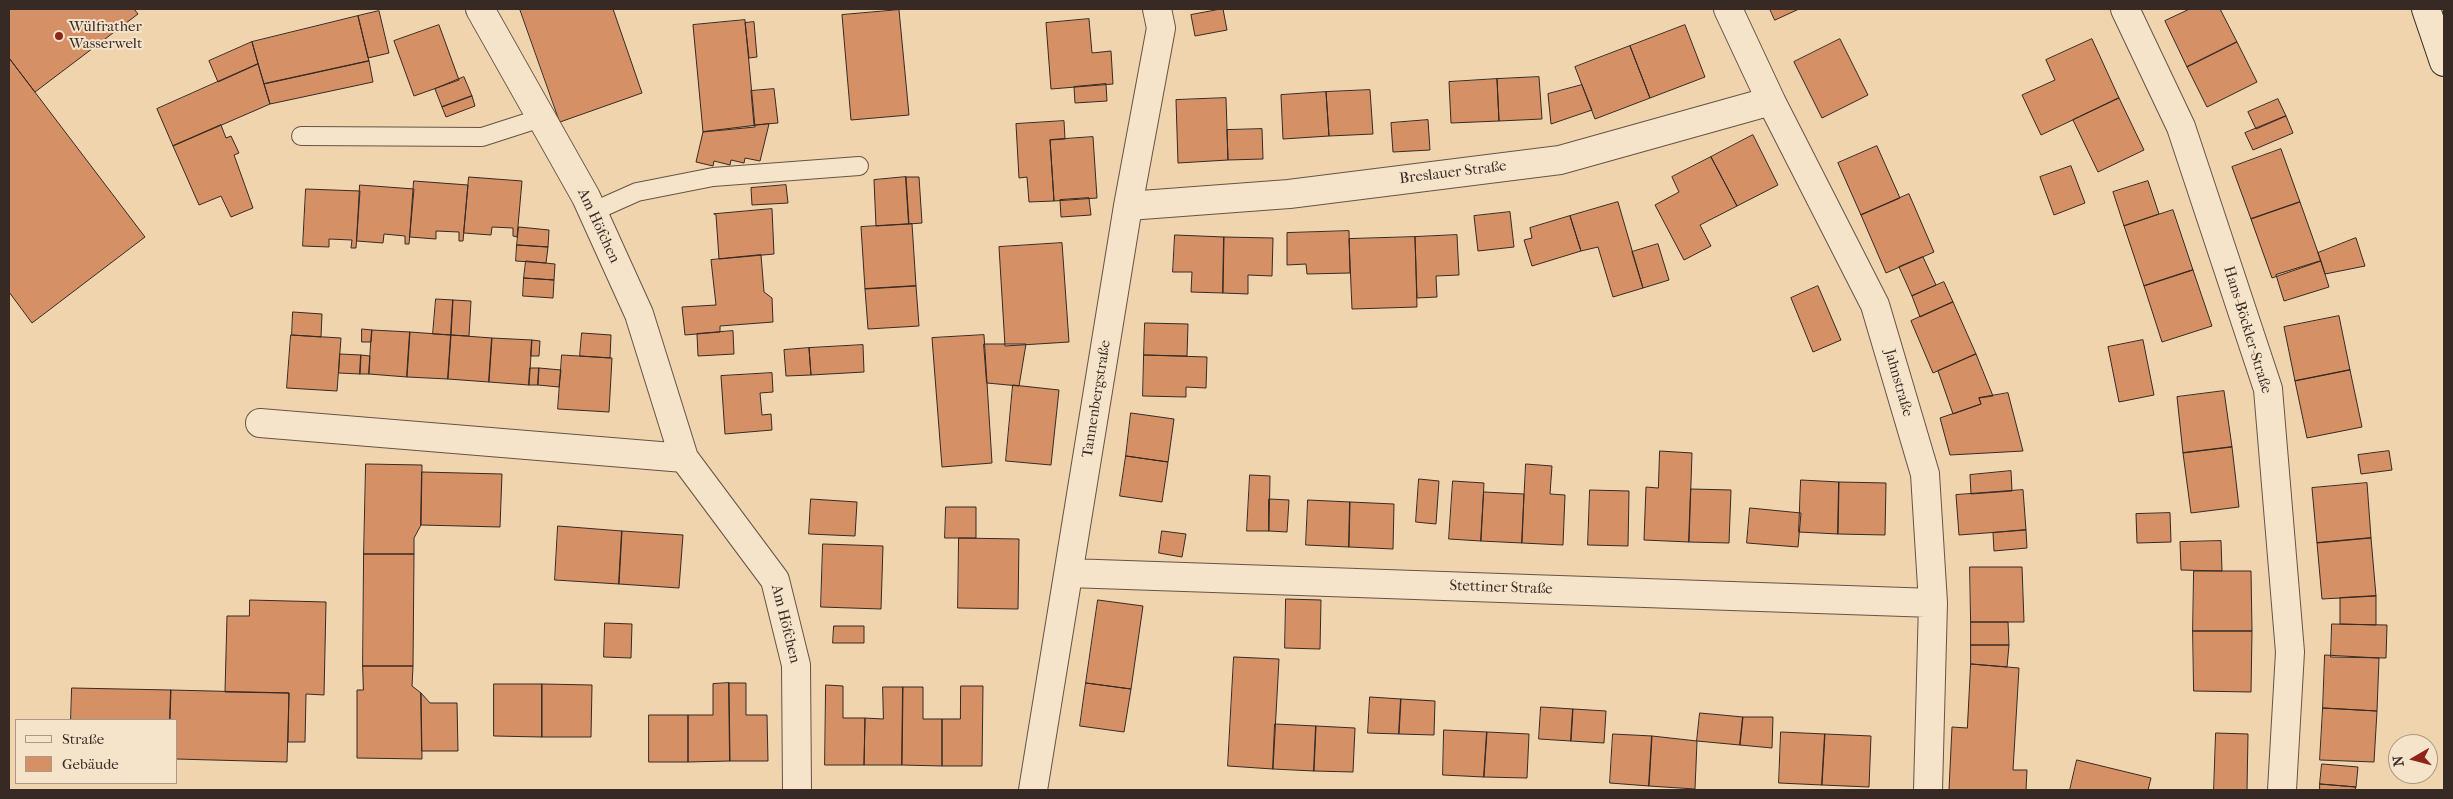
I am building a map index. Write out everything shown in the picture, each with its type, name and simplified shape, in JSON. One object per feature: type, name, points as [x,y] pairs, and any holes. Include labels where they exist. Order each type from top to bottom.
[{"type":"street","name":"Am Höfchen","points":[[480,9],[592,212],[639,314],[684,458],[775,580],[796,665],[798,790]]},
{"type":"street","name":"Tannenbergstraße","points":[[1033,790],[1128,206],[1161,28],[1156,9]]},
{"type":"street","name":"Jahnstraße","points":[[1728,9],[1771,100],[1875,304],[1925,474],[1932,603],[1928,790]]},
{"type":"street","name":"Hans-Böckler-Straße","points":[[2125,9],[2181,127],[2268,389],[2290,652],[2282,790]]},
{"type":"street","points":[[2426,9],[2444,62]]},
{"type":"street","name":"Breslauer Straße","points":[[1128,206],[1289,194],[1560,160],[1771,100]]},
{"type":"street","points":[[260,423],[684,458]]},
{"type":"street","name":"Stettiner Straße","points":[[1069,573],[1932,603]]},
{"type":"lane","points":[[301,136],[482,137],[541,118]]},
{"type":"lane","points":[[592,212],[638,192],[713,177],[858,166]]},
{"type":"building","name":"Wülfrather Wasserwelt","points":[[9,9],[134,9],[138,14],[35,92],[9,58]]},
{"type":"building","points":[[520,9],[613,9],[642,93],[560,122]]},
{"type":"building","points":[[1223,9],[1227,30],[1195,36],[1191,15]]},
{"type":"building","points":[[1770,9],[1799,9],[1775,20]]},
{"type":"building","points":[[2190,9],[2220,9],[2237,42],[2187,67],[2165,21]]},
{"type":"building","points":[[899,10],[909,115],[851,120],[842,15]]},
{"type":"building","points":[[379,11],[389,53],[368,58],[358,16]]},
{"type":"building","points":[[358,16],[369,61],[264,84],[252,42]]},
{"type":"building","points":[[1089,19],[1092,53],[1111,51],[1113,84],[1051,89],[1046,23]]},
{"type":"building","points":[[745,20],[755,127],[703,132],[693,25]]},
{"type":"building","points":[[754,22],[757,57],[749,58],[745,23]]},
{"type":"building","points":[[439,25],[459,80],[414,96],[394,41]]},
{"type":"building","points":[[1685,25],[1705,77],[1650,98],[1630,46]]},
{"type":"building","points":[[1840,39],[1868,95],[1822,118],[1794,62]]},
{"type":"building","points":[[2092,39],[2119,98],[2041,135],[2022,95],[2055,80],[2046,60]]},
{"type":"building","points":[[252,42],[258,64],[218,82],[209,61]]},
{"type":"building","points":[[2237,42],[2257,82],[2207,107],[2187,67]]},
{"type":"building","points":[[1630,46],[1650,98],[1595,119],[1575,67]]},
{"type":"building","points":[[9,58],[145,237],[32,323],[9,292]]},
{"type":"building","points":[[369,61],[373,82],[270,104],[264,84]]},
{"type":"building","points":[[258,64],[270,104],[173,146],[157,109]]},
{"type":"building","points":[[464,77],[472,96],[442,107],[435,89]]},
{"type":"building","points":[[1539,77],[1542,119],[1499,121],[1497,79]]},
{"type":"building","points":[[1497,79],[1499,121],[1451,123],[1449,82]]},
{"type":"building","points":[[1106,84],[1107,101],[1075,103],[1074,87]]},
{"type":"building","points":[[1582,85],[1592,110],[1551,124],[1548,94]]},
{"type":"building","points":[[774,89],[778,123],[754,125],[751,91]]},
{"type":"building","points":[[1370,90],[1373,134],[1329,136],[1326,92]]},
{"type":"building","points":[[1326,92],[1329,136],[1283,139],[1281,95]]},
{"type":"building","points":[[472,96],[475,106],[446,117],[442,107]]},
{"type":"building","points":[[1226,98],[1228,160],[1178,163],[1176,100]]},
{"type":"building","points":[[2119,98],[2144,150],[2098,172],[2073,120]]},
{"type":"building","points":[[2278,99],[2286,116],[2256,129],[2248,112]]},
{"type":"building","points":[[2286,116],[2293,133],[2253,150],[2245,133]]},
{"type":"building","points":[[1428,120],[1430,150],[1393,152],[1391,123]]},
{"type":"building","points":[[1064,121],[1065,139],[1050,140],[1054,201],[1029,202],[1027,177],[1019,178],[1016,124]]},
{"type":"building","points":[[769,124],[760,161],[745,158],[744,163],[731,160],[730,165],[714,161],[713,166],[696,162],[703,132]]},
{"type":"building","points":[[221,125],[226,138],[231,136],[239,153],[234,155],[253,208],[231,217],[221,196],[199,205],[173,146]]},
{"type":"building","points":[[1262,129],[1263,159],[1228,160],[1227,130]]},
{"type":"building","points":[[1753,135],[1778,185],[1737,206],[1711,157]]},
{"type":"building","points":[[1093,137],[1097,198],[1054,201],[1050,140]]},
{"type":"building","points":[[1877,146],[1900,198],[1861,215],[1838,163]]},
{"type":"building","points":[[2281,149],[2300,202],[2251,219],[2232,167]]},
{"type":"building","points":[[1711,157],[1737,206],[1700,225],[1711,246],[1684,260],[1655,205],[1679,192],[1672,177]]},
{"type":"building","points":[[2071,166],[2085,203],[2054,215],[2040,177]]},
{"type":"building","points":[[469,177],[522,181],[517,237],[513,236],[513,228],[492,227],[491,235],[464,233]]},
{"type":"building","points":[[906,177],[909,224],[876,226],[874,180]]},
{"type":"building","points":[[906,177],[919,177],[922,223],[909,224]]},
{"type":"building","points":[[414,181],[468,185],[463,241],[459,241],[459,232],[436,231],[436,239],[410,237]]},
{"type":"building","points":[[2148,181],[2159,214],[2124,226],[2113,192]]},
{"type":"building","points":[[360,185],[414,189],[409,244],[405,244],[405,236],[384,234],[383,243],[357,241]]},
{"type":"building","points":[[786,185],[788,203],[752,205],[751,188]]},
{"type":"building","points":[[306,189],[360,191],[356,248],[351,248],[352,240],[329,239],[329,247],[303,246]]},
{"type":"building","points":[[1909,194],[1934,252],[1886,273],[1861,215]]},
{"type":"building","points":[[1089,198],[1091,215],[1061,217],[1060,200]]},
{"type":"building","points":[[1618,202],[1643,288],[1613,297],[1598,247],[1581,251],[1570,216]]},
{"type":"building","points":[[2300,202],[2321,261],[2272,278],[2251,219]]},
{"type":"building","points":[[772,209],[774,254],[719,259],[716,215],[714,214]]},
{"type":"building","points":[[2173,210],[2193,270],[2144,286],[2124,226]]},
{"type":"building","points":[[1510,212],[1514,247],[1478,251],[1474,216]]},
{"type":"building","points":[[1570,216],[1581,251],[1532,266],[1524,240],[1532,238],[1530,228]]},
{"type":"building","points":[[912,224],[916,286],[865,289],[861,227]]},
{"type":"building","points":[[519,227],[549,230],[548,247],[517,245]]},
{"type":"building","points":[[1349,231],[1350,273],[1307,274],[1306,264],[1287,265],[1287,233]]},
{"type":"building","points":[[1175,235],[1224,237],[1223,293],[1191,292],[1192,272],[1173,272]]},
{"type":"building","points":[[1457,235],[1459,275],[1436,276],[1437,297],[1417,298],[1415,237]]},
{"type":"building","points":[[1224,237],[1273,238],[1272,276],[1248,275],[1248,294],[1223,293]]},
{"type":"building","points":[[1415,237],[1417,307],[1352,309],[1349,239]]},
{"type":"building","points":[[2356,238],[2365,266],[2325,274],[2318,253]]},
{"type":"building","points":[[1062,243],[1069,342],[1005,346],[999,247]]},
{"type":"building","points":[[1658,244],[1669,280],[1643,288],[1632,252]]},
{"type":"building","points":[[517,245],[548,247],[546,263],[516,261]]},
{"type":"building","points":[[761,255],[764,292],[772,298],[773,322],[720,326],[720,332],[685,335],[682,307],[716,305],[711,260]]},
{"type":"building","points":[[1923,257],[1936,285],[1912,296],[1899,267]]},
{"type":"building","points":[[526,261],[555,264],[554,280],[524,278]]},
{"type":"building","points":[[2321,261],[2329,287],[2284,301],[2276,275]]},
{"type":"building","points":[[2193,270],[2212,326],[2162,342],[2144,286]]},
{"type":"building","points":[[524,278],[554,280],[553,298],[523,296]]},
{"type":"building","points":[[1944,282],[1953,302],[1920,317],[1912,296]]},
{"type":"building","points":[[916,286],[919,326],[868,329],[865,289]]},
{"type":"building","points":[[1818,286],[1841,340],[1813,352],[1791,298]]},
{"type":"building","points":[[436,299],[453,300],[451,335],[433,334]]},
{"type":"building","points":[[453,300],[471,301],[469,336],[451,335]]},
{"type":"building","points":[[1953,302],[1976,354],[1933,373],[1911,321]]},
{"type":"building","points":[[293,312],[322,314],[321,337],[292,335]]},
{"type":"building","points":[[2339,316],[2350,370],[2295,381],[2284,327]]},
{"type":"building","points":[[1145,323],[1188,324],[1187,356],[1144,355]]},
{"type":"building","points":[[362,329],[372,330],[371,342],[362,342]]},
{"type":"building","points":[[372,330],[410,332],[407,377],[369,374]]},
{"type":"building","points":[[733,331],[734,354],[698,356],[697,334]]},
{"type":"building","points":[[410,332],[451,335],[448,379],[407,377]]},
{"type":"building","points":[[582,333],[611,335],[610,358],[580,356]]},
{"type":"building","points":[[291,335],[341,338],[337,391],[287,388]]},
{"type":"building","points":[[451,335],[492,338],[489,382],[448,379]]},
{"type":"building","points":[[984,335],[992,463],[942,467],[932,338]]},
{"type":"building","points":[[492,338],[532,340],[529,385],[489,382]]},
{"type":"building","points":[[532,340],[540,341],[539,356],[531,356]]},
{"type":"building","points":[[2143,340],[2154,395],[2119,402],[2108,347]]},
{"type":"building","points":[[984,344],[1026,344],[1019,386],[987,383]]},
{"type":"building","points":[[863,345],[864,372],[811,375],[809,348]]},
{"type":"building","points":[[809,348],[811,375],[786,376],[784,350]]},
{"type":"building","points":[[340,354],[361,355],[360,374],[339,373]]},
{"type":"building","points":[[1976,354],[1993,396],[1979,398],[1981,404],[1953,414],[1938,371]]},
{"type":"building","points":[[361,355],[370,356],[369,374],[360,374]]},
{"type":"building","points":[[562,355],[612,358],[609,412],[558,409]]},
{"type":"building","points":[[1144,355],[1207,357],[1206,388],[1186,387],[1186,397],[1143,396]]},
{"type":"building","points":[[530,368],[539,368],[538,385],[529,385]]},
{"type":"building","points":[[539,368],[561,370],[559,387],[538,385]]},
{"type":"building","points":[[2350,370],[2362,427],[2307,438],[2295,381]]},
{"type":"building","points":[[772,373],[773,392],[760,393],[762,415],[771,414],[772,430],[725,434],[721,376]]},
{"type":"building","points":[[1013,385],[1059,390],[1051,465],[1006,461]]},
{"type":"building","points":[[2224,391],[2232,447],[2183,453],[2177,397]]},
{"type":"building","points":[[2008,393],[2023,451],[1950,455],[1940,418],[1981,404],[1979,398]]},
{"type":"building","points":[[1131,413],[1174,419],[1168,462],[1126,456]]},
{"type":"building","points":[[2232,447],[2239,507],[2191,513],[2183,453]]},
{"type":"building","points":[[1660,451],[1692,453],[1689,542],[1644,540],[1646,487],[1658,488]]},
{"type":"building","points":[[2389,451],[2392,470],[2361,474],[2358,455]]},
{"type":"building","points":[[1126,456],[1168,462],[1162,502],[1120,496]]},
{"type":"building","points":[[366,464],[422,465],[421,525],[414,538],[414,554],[364,554]]},
{"type":"building","points":[[1526,464],[1552,466],[1550,494],[1565,495],[1563,545],[1522,543]]},
{"type":"building","points":[[2011,471],[2012,491],[1971,494],[1970,475]]},
{"type":"building","points":[[422,472],[502,474],[500,527],[421,525]]},
{"type":"building","points":[[1250,475],[1270,476],[1269,531],[1247,531]]},
{"type":"building","points":[[1419,479],[1439,481],[1436,524],[1416,522]]},
{"type":"building","points":[[1801,480],[1839,482],[1838,534],[1799,532]]},
{"type":"building","points":[[1453,481],[1484,483],[1481,541],[1449,539]]},
{"type":"building","points":[[1839,482],[1886,483],[1885,535],[1838,534]]},
{"type":"building","points":[[2367,483],[2371,538],[2317,543],[2312,488]]},
{"type":"building","points":[[1691,489],[1731,490],[1729,543],[1689,542]]},
{"type":"building","points":[[1590,490],[1629,491],[1628,546],[1588,545]]},
{"type":"building","points":[[2023,490],[2026,530],[1959,535],[1956,495]]},
{"type":"building","points":[[1484,492],[1524,494],[1522,543],[1481,541]]},
{"type":"building","points":[[811,499],[857,502],[855,536],[809,534]]},
{"type":"building","points":[[1269,499],[1289,500],[1287,532],[1269,531]]},
{"type":"building","points":[[1308,500],[1350,502],[1349,547],[1306,545]]},
{"type":"building","points":[[1350,502],[1394,504],[1393,549],[1349,547]]},
{"type":"building","points":[[946,507],[976,507],[976,538],[945,538]]},
{"type":"building","points":[[1750,508],[1801,513],[1798,547],[1747,543]]},
{"type":"building","points":[[2170,513],[2171,542],[2137,543],[2136,514]]},
{"type":"building","points":[[558,526],[622,531],[619,584],[555,580]]},
{"type":"building","points":[[2026,530],[2027,548],[1994,551],[1993,533]]},
{"type":"building","points":[[622,531],[683,535],[679,588],[619,584]]},
{"type":"building","points":[[1162,531],[1186,534],[1182,557],[1159,553]]},
{"type":"building","points":[[959,538],[1019,539],[1018,609],[958,608]]},
{"type":"building","points":[[2371,538],[2376,596],[2322,599],[2317,543]]},
{"type":"building","points":[[2221,541],[2222,571],[2181,570],[2180,542]]},
{"type":"building","points":[[823,544],[883,546],[881,609],[821,607]]},
{"type":"building","points":[[364,554],[414,554],[413,666],[363,666]]},
{"type":"building","points":[[1970,567],[2022,567],[2024,622],[1971,622]]},
{"type":"building","points":[[2194,571],[2251,571],[2252,631],[2193,631]]},
{"type":"building","points":[[2376,596],[2376,625],[2340,624],[2340,598]]},
{"type":"building","points":[[1286,599],[1321,600],[1320,649],[1285,648]]},
{"type":"building","points":[[250,600],[326,602],[324,695],[306,694],[305,742],[288,742],[289,693],[225,692],[227,616],[249,616]]},
{"type":"building","points":[[1098,600],[1143,606],[1131,689],[1086,683]]},
{"type":"building","points":[[1971,622],[2008,622],[2009,645],[1971,645]]},
{"type":"building","points":[[605,623],[632,624],[631,658],[604,657]]},
{"type":"building","points":[[2332,624],[2387,625],[2386,658],[2331,657]]},
{"type":"building","points":[[834,626],[864,626],[864,643],[833,643]]},
{"type":"building","points":[[2193,631],[2252,631],[2251,692],[2194,691]]},
{"type":"building","points":[[1971,645],[2009,645],[2007,667],[1971,664]]},
{"type":"building","points":[[2325,655],[2379,658],[2377,711],[2323,708]]},
{"type":"building","points":[[1234,657],[1279,659],[1273,769],[1228,766]]},
{"type":"building","points":[[1971,664],[2019,668],[2013,770],[2027,770],[2026,790],[1949,790],[1952,727],[1967,728]]},
{"type":"building","points":[[363,666],[413,666],[412,686],[421,693],[422,759],[357,758],[357,690],[363,690]]},
{"type":"building","points":[[729,683],[730,761],[688,762],[688,715],[713,715],[713,684]]},
{"type":"building","points":[[729,683],[746,683],[746,715],[767,715],[768,761],[730,761]]},
{"type":"building","points":[[1086,683],[1131,689],[1124,732],[1080,726]]},
{"type":"building","points":[[494,684],[542,684],[542,737],[494,736]]},
{"type":"building","points":[[542,684],[592,685],[591,737],[542,737]]},
{"type":"building","points":[[826,685],[843,686],[843,718],[865,718],[864,765],[825,765]]},
{"type":"building","points":[[961,686],[983,686],[982,766],[942,766],[942,719],[960,719]]},
{"type":"building","points":[[883,687],[903,687],[902,765],[864,765],[865,718],[883,719]]},
{"type":"building","points":[[903,687],[923,687],[923,719],[942,719],[942,766],[902,765]]},
{"type":"building","points":[[72,688],[171,690],[170,719],[71,719]]},
{"type":"building","points":[[171,690],[289,693],[287,762],[178,759],[178,719],[170,719]]},
{"type":"building","points":[[421,693],[430,703],[457,703],[458,751],[422,751]]},
{"type":"building","points":[[1370,697],[1401,699],[1399,734],[1368,733]]},
{"type":"building","points":[[1401,699],[1435,701],[1434,735],[1399,734]]},
{"type":"building","points":[[1541,707],[1573,709],[1571,741],[1539,739]]},
{"type":"building","points":[[2323,708],[2377,711],[2374,762],[2320,760]]},
{"type":"building","points":[[1573,709],[1606,711],[1604,743],[1571,741]]},
{"type":"building","points":[[1700,713],[1743,717],[1740,745],[1697,741]]},
{"type":"building","points":[[649,715],[688,715],[688,762],[649,762]]},
{"type":"building","points":[[1743,717],[1773,717],[1772,748],[1740,745]]},
{"type":"building","points":[[1275,724],[1316,726],[1314,771],[1273,769]]},
{"type":"building","points":[[1316,726],[1355,728],[1353,772],[1314,771]]},
{"type":"building","points":[[1444,730],[1487,732],[1484,777],[1443,775]]},
{"type":"building","points":[[1487,732],[1529,734],[1527,778],[1484,777]]},
{"type":"building","points":[[1781,732],[1825,734],[1822,785],[1779,783]]},
{"type":"building","points":[[2216,733],[2248,734],[2247,790],[2214,790]]},
{"type":"building","points":[[1613,734],[1652,736],[1649,786],[1610,783]]},
{"type":"building","points":[[1825,734],[1871,736],[1869,787],[1822,785]]},
{"type":"building","points":[[1652,736],[1697,741],[1695,789],[1649,786]]},
{"type":"building","points":[[2077,760],[2151,778],[2148,790],[2070,790]]},
{"type":"building","points":[[2322,764],[2358,767],[2356,787],[2320,784]]},
{"type":"building","points":[[2320,784],[2356,787],[2355,790],[2320,790]]},
{"type":"place","name":"Wülfrather Wasserwelt","points":[[59,36]]}]
